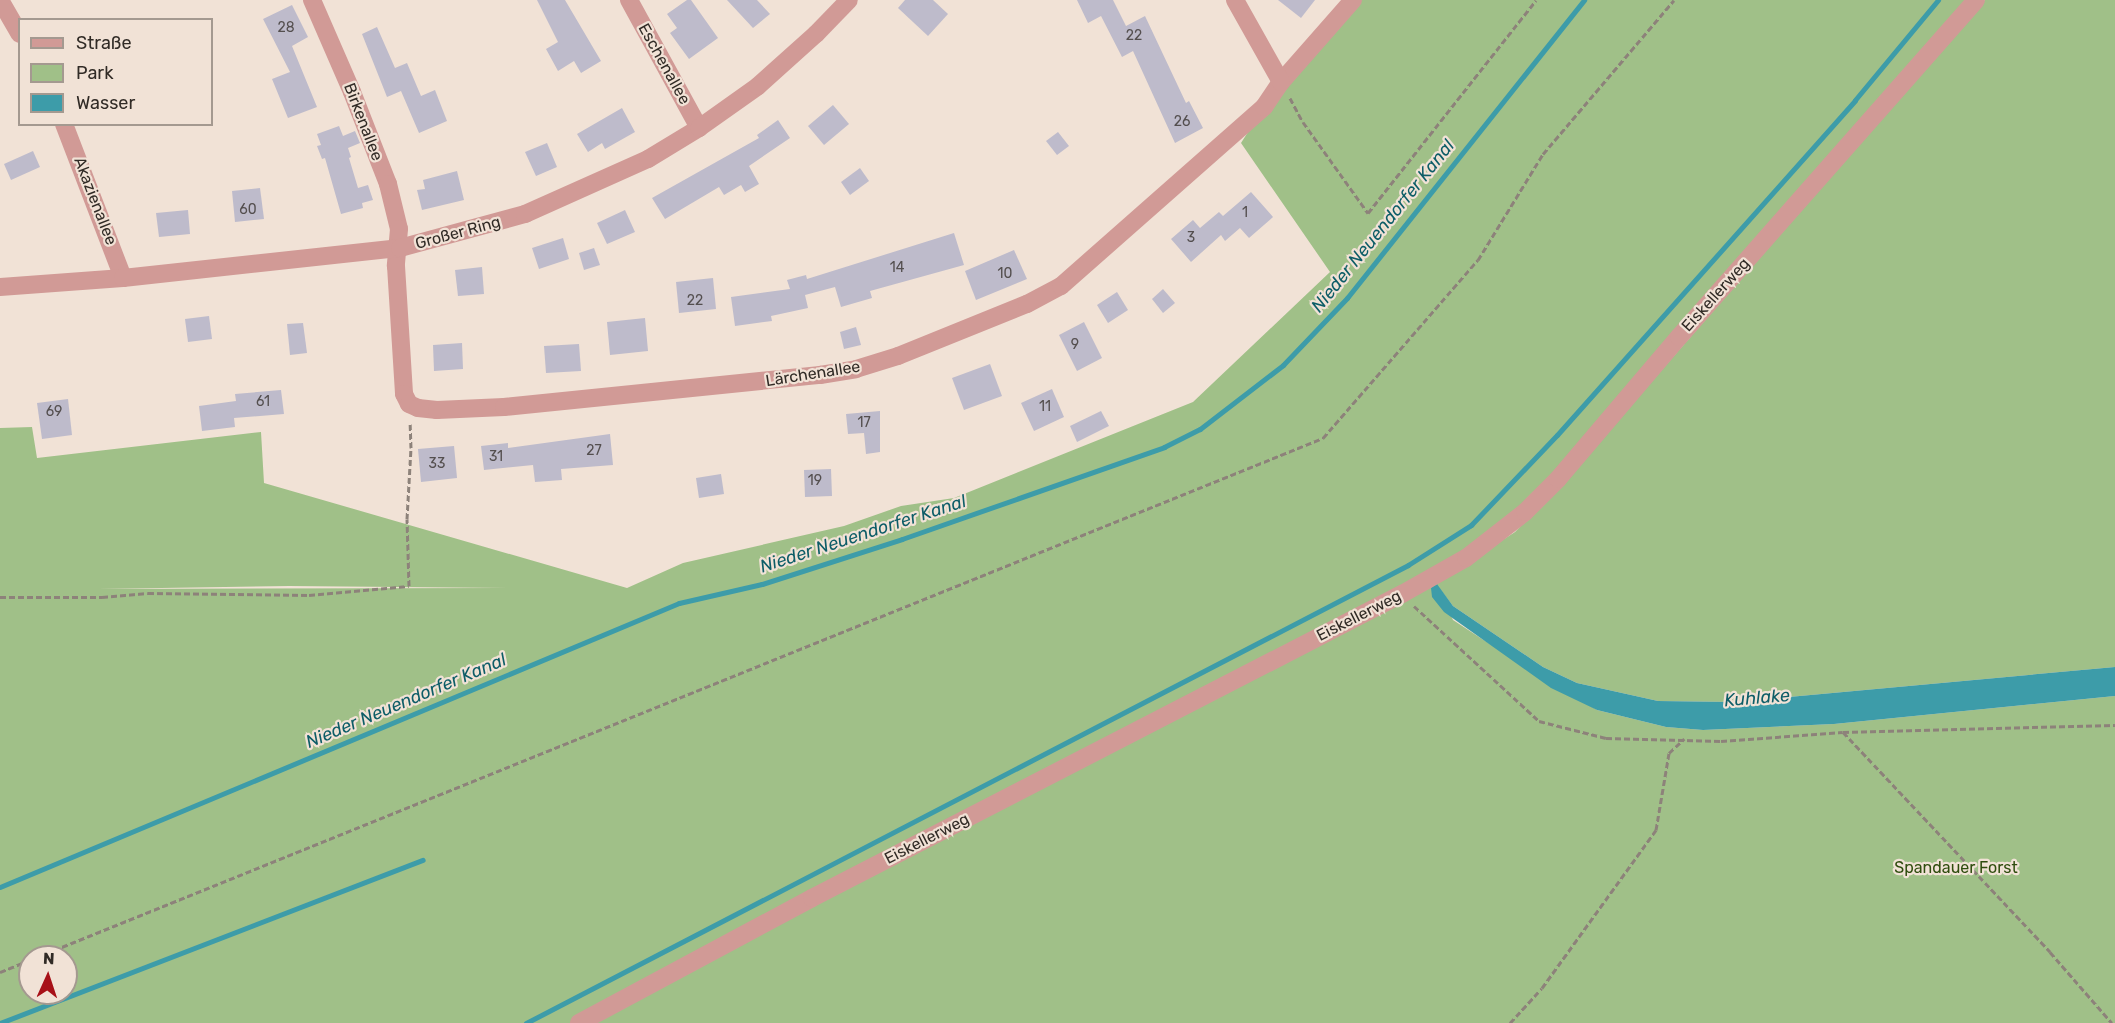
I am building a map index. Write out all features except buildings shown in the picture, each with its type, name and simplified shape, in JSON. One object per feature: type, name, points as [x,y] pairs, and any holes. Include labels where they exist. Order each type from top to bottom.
[{"type":"street","points":[[0,0],[18,31]]},
{"type":"street","name":"Birkenallee","points":[[312,0],[352,92],[388,184],[399,229],[399,248]]},
{"type":"street","name":"Eschenallee","points":[[629,0],[699,128]]},
{"type":"street","name":"Großer Ring","points":[[0,287],[123,278],[399,248],[525,214],[648,159],[699,128],[758,86],[816,34],[849,0]]},
{"type":"street","points":[[1235,0],[1281,82]]},
{"type":"street","name":"Lärchenallee","points":[[409,404],[418,408],[437,410],[504,407],[773,381],[856,369],[898,356],[1027,304],[1061,286],[1264,107],[1281,82],[1353,0]]},
{"type":"street","name":"Eiskellerweg","points":[[579,1023],[812,898],[1402,594],[1466,558],[1525,512],[1558,479],[1679,337],[1976,0]]},
{"type":"street","name":"Akazienallee","points":[[65,126],[123,278]]},
{"type":"street","points":[[399,248],[396,266],[404,394],[409,404]]},
{"type":"path","points":[[1281,82],[1303,122],[1368,213],[1536,0]]},
{"type":"path","points":[[67,945],[1323,438],[1478,260],[1543,154],[1674,0]]},
{"type":"path","points":[[0,597],[102,597],[148,593],[309,595],[408,586],[406,519],[411,448],[409,404]]},
{"type":"path","points":[[1402,594],[1539,722],[1606,738],[1721,741],[1843,732],[2115,725]]},
{"type":"path","points":[[1843,732],[2050,952],[2112,1023]]},
{"type":"path","points":[[1510,1023],[1542,988],[1656,830],[1669,753],[1684,739]]},
{"type":"path","points":[[0,972],[18,965]]},
{"type":"green space","name":"Spandauer Forst","points":[[1358,0],[1969,0],[1552,478],[1449,575],[1515,532],[1562,484],[1985,0],[2115,0],[2115,667],[1733,702],[1658,701],[1577,683],[1543,667],[1453,606],[1437,585],[1453,620],[1482,639],[1597,710],[1666,727],[1703,730],[1834,724],[2115,696],[2115,1023],[0,1023],[0,428],[32,427],[37,458],[261,432],[264,483],[627,588],[683,563],[844,526],[901,506],[954,498],[1193,402],[1330,272],[1241,143],[1264,107]],"holes":[[[289,586],[508,588],[98,589]]]},
{"type":"water","points":[[1437,584],[1453,606],[1543,667],[1577,683],[1658,701],[1733,702],[2115,667],[2115,696],[1834,724],[1703,730],[1666,727],[1597,710],[1551,688],[1444,612],[1432,597],[1431,588]]},
{"type":"waterway","name":"Nieder Neuendorfer Kanal","points":[[0,887],[679,603],[762,584],[902,539],[1164,447],[1200,429],[1283,365],[1347,298],[1584,0]]},
{"type":"waterway","points":[[526,1023],[1408,565],[1471,525],[1557,435],[1855,100],[1938,0]]},
{"type":"waterway","points":[[0,1023],[423,860]]},
{"type":"water label","name":"Kuhlake","points":[[1757,698]]}]
